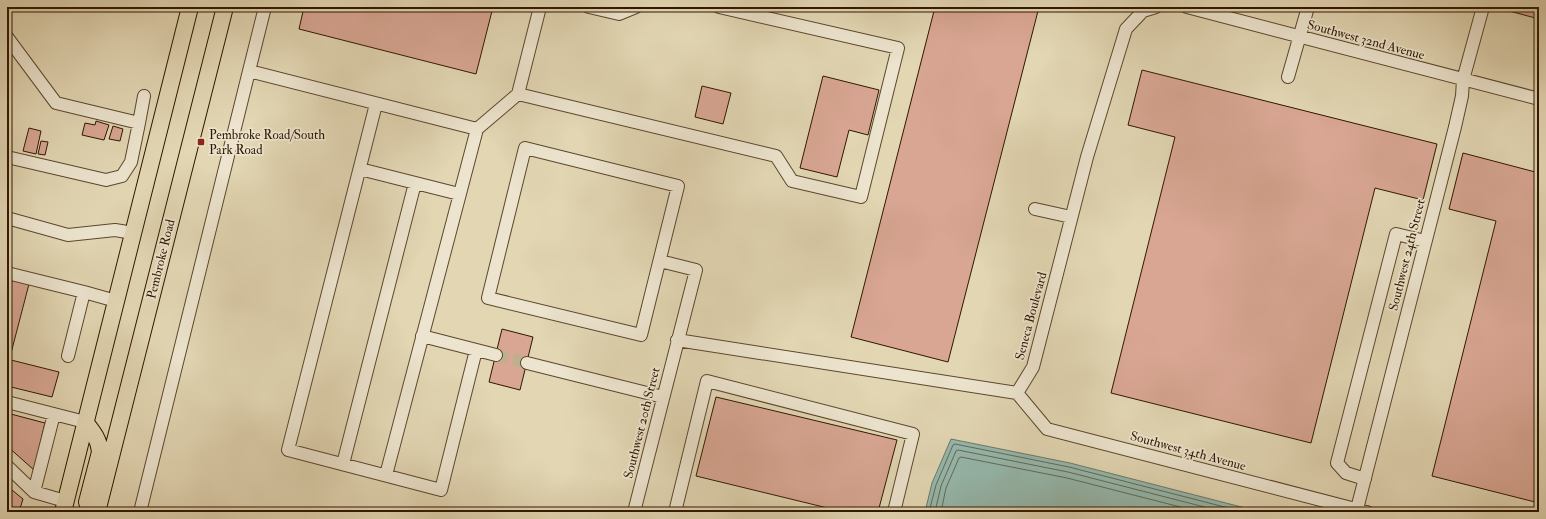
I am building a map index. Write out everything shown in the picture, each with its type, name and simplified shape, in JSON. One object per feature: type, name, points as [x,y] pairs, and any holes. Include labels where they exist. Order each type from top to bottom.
[{"type":"main road","points":[[65,508],[85,422],[190,7]]},
{"type":"main road","name":"Pembroke Road","points":[[97,512],[225,7]]},
{"type":"main road","points":[[85,422],[97,438],[100,445],[100,452],[87,502],[90,512]]},
{"type":"street","points":[[140,512],[265,7]]},
{"type":"street","points":[[386,475],[477,129],[518,94],[540,7]]},
{"type":"street","points":[[589,7],[619,14],[636,7]]},
{"type":"street","points":[[518,94],[776,156],[792,181],[861,197],[898,48],[719,7]]},
{"type":"street","points":[[1142,9],[1156,7]]},
{"type":"street","name":"Southwest 32nd Avenue","points":[[1187,7],[1539,99]]},
{"type":"street","points":[[1288,77],[1308,7]]},
{"type":"street","name":"Southwest 24th Street","points":[[1362,511],[1365,479],[1462,96],[1463,80],[1483,7]]},
{"type":"street","name":"Seneca Boulevard","points":[[1016,393],[1033,367],[1087,157],[1126,29],[1142,9]]},
{"type":"street","points":[[7,37],[56,103],[139,123]]},
{"type":"street","points":[[249,71],[477,129]]},
{"type":"street","points":[[7,157],[106,180],[122,176],[131,162],[143,101],[164,111]]},
{"type":"street","points":[[376,104],[288,450],[442,490],[476,350]]},
{"type":"street","points":[[525,148],[678,186],[660,261],[641,335],[488,298],[525,148]]},
{"type":"street","points":[[360,169],[459,194]]},
{"type":"street","points":[[343,464],[415,183]]},
{"type":"street","points":[[1035,209],[1071,217]]},
{"type":"street","points":[[7,218],[68,235],[115,230],[133,233]]},
{"type":"street","points":[[1365,479],[1346,473],[1338,463],[1339,455],[1396,234],[1425,241]]},
{"type":"street","name":"Southwest 20th Street","points":[[638,511],[663,397],[696,270],[660,261]]},
{"type":"street","points":[[7,273],[116,301]]},
{"type":"street","points":[[68,356],[84,292]]},
{"type":"street","points":[[422,336],[496,355]]},
{"type":"street","points":[[677,340],[1016,393]]},
{"type":"street","points":[[527,363],[663,397]]},
{"type":"street","points":[[674,512],[707,381],[913,434],[894,512]]},
{"type":"street","name":"Southwest 34th Avenue","points":[[1016,393],[1047,428],[1362,511]]},
{"type":"street","points":[[7,402],[85,422]]},
{"type":"street","points":[[34,492],[54,414]]},
{"type":"street","points":[[7,466],[34,492],[65,508]]},
{"type":"water","points":[[951,439],[1070,463],[1261,512],[925,512],[932,483]]},
{"type":"building","points":[[304,7],[493,7],[476,74],[299,29]]},
{"type":"building","points":[[935,7],[1039,7],[948,362],[851,337]]},
{"type":"building","points":[[1539,7],[1539,19],[1498,8]]},
{"type":"building","points":[[1142,70],[1437,144],[1423,200],[1375,188],[1311,443],[1111,393],[1175,137],[1128,125]]},
{"type":"building","points":[[823,76],[879,90],[868,135],[849,130],[837,177],[800,168]]},
{"type":"building","points":[[702,86],[731,93],[723,124],[695,117]]},
{"type":"building","points":[[96,121],[109,125],[104,140],[82,135],[85,123],[95,125]]},
{"type":"building","points":[[113,126],[123,129],[120,141],[109,139]]},
{"type":"building","points":[[29,128],[41,131],[36,154],[23,151]]},
{"type":"building","points":[[41,141],[48,142],[45,155],[38,154]]},
{"type":"building","points":[[1463,153],[1539,173],[1539,503],[1432,476],[1496,221],[1449,209]]},
{"type":"building","points":[[7,278],[29,284],[10,357],[7,356]]},
{"type":"building","points":[[502,329],[533,337],[520,390],[489,382]]},
{"type":"building","points":[[7,359],[59,372],[52,397],[7,386]]},
{"type":"building","points":[[716,397],[897,440],[878,512],[844,512],[696,476]]},
{"type":"building","points":[[7,413],[45,423],[34,470],[7,446]]},
{"type":"building","points":[[7,486],[23,499],[19,512],[7,512]]},
{"type":"tunnel","points":[[496,355],[527,363]]},
{"type":"place","name":"Pembroke Road/South Park Road","points":[[201,142]]}]
